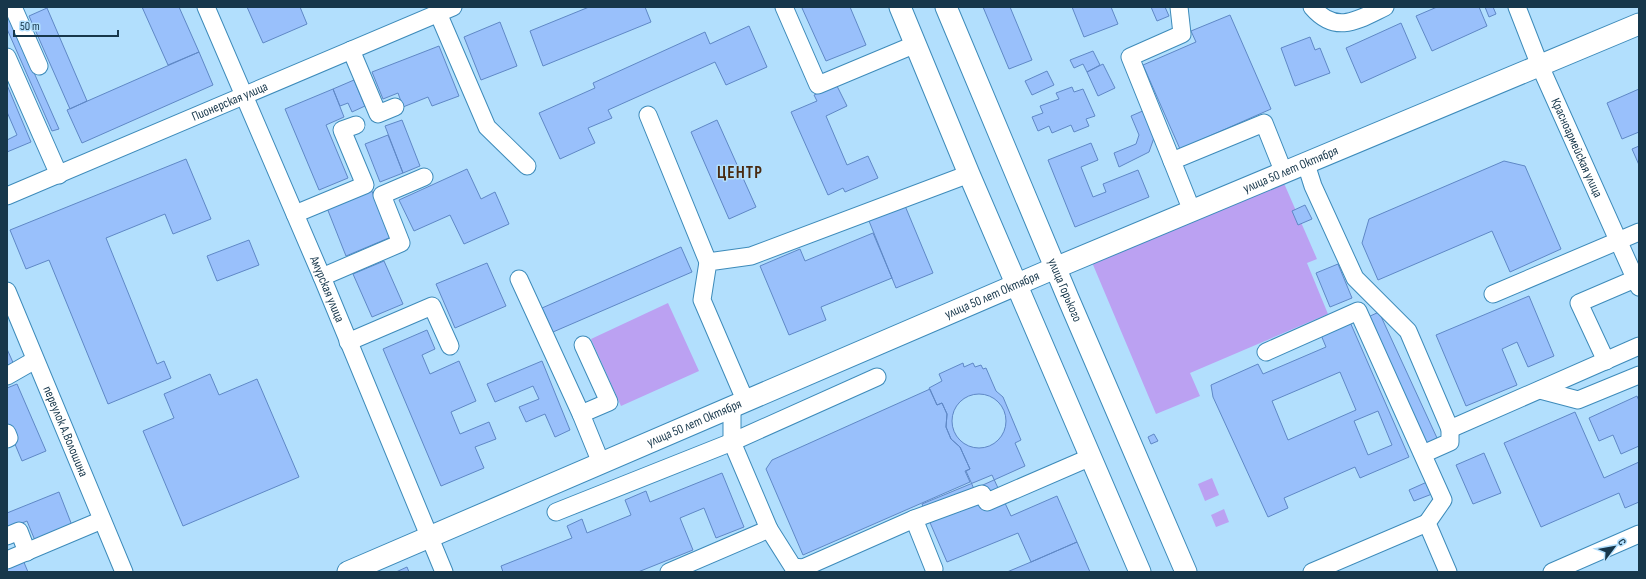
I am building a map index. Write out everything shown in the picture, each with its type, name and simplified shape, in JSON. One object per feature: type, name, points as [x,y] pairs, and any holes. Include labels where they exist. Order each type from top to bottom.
[{"type":"main road","points":[[900,7],[969,174],[1018,285],[1140,572]]},
{"type":"main road","name":"улица Горького","points":[[946,7],[1186,572]]},
{"type":"main road","name":"улица 50 лет Октября","points":[[348,572],[1056,268],[1639,24]]},
{"type":"street","points":[[13,7],[39,66]]},
{"type":"street","name":"Амурская улица","points":[[206,7],[322,277],[444,572]]},
{"type":"street","points":[[784,7],[818,85],[916,44]]},
{"type":"street","points":[[1179,7],[1182,34],[1130,58],[1192,211]]},
{"type":"street","points":[[1312,7],[1329,21],[1342,23],[1356,21],[1385,7]]},
{"type":"street","name":"Красноармейская улица","points":[[1517,7],[1540,66],[1637,283]]},
{"type":"street","points":[[446,10],[487,127],[527,166]]},
{"type":"street","name":"Пионерская улица","points":[[7,196],[446,10]]},
{"type":"street","points":[[351,50],[378,114],[395,107]]},
{"type":"street","points":[[7,56],[59,175]]},
{"type":"street","points":[[648,115],[708,262],[702,300],[738,404],[732,442],[769,529],[793,567],[803,568],[914,519],[982,494],[987,502],[1091,457]]},
{"type":"street","points":[[1172,161],[1264,123],[1284,173]]},
{"type":"street","points":[[295,214],[365,184],[342,130],[356,125]]},
{"type":"street","points":[[1306,164],[1313,186],[1355,278],[1408,331],[1450,429],[1450,442],[1422,454]]},
{"type":"street","points":[[708,262],[751,256],[969,174]]},
{"type":"street","points":[[322,277],[401,243],[382,194],[424,177]]},
{"type":"street","points":[[1493,294],[1639,232]]},
{"type":"street","points":[[519,279],[581,414],[601,463]]},
{"type":"street","points":[[1606,361],[1580,303],[1637,283]]},
{"type":"street","name":"переулок А.Волошина","points":[[7,291],[124,572]]},
{"type":"street","points":[[348,342],[432,306],[450,346]]},
{"type":"street","points":[[1266,352],[1358,311],[1443,500],[1427,523],[1312,572]]},
{"type":"street","points":[[581,414],[609,402],[583,345]]},
{"type":"street","points":[[1450,429],[1639,346]]},
{"type":"street","points":[[7,376],[35,360]]},
{"type":"street","points":[[1540,390],[1578,400],[1639,374]]},
{"type":"street","points":[[556,512],[732,442],[877,377]]},
{"type":"street","points":[[7,433],[9,438],[7,439]]},
{"type":"street","points":[[914,519],[934,568]]},
{"type":"street","points":[[7,560],[102,520]]},
{"type":"street","points":[[1427,523],[1448,572]]},
{"type":"street","points":[[669,572],[769,529]]},
{"type":"street","points":[[7,536],[19,531],[27,552]]},
{"type":"street","points":[[1552,572],[1569,569],[1639,534]]},
{"type":"shaded area","points":[[1283,181],[1317,259],[1307,263],[1328,314],[1190,373],[1200,396],[1156,414],[1091,260]]},
{"type":"shaded area","points":[[668,303],[699,371],[621,406],[591,339]]},
{"type":"shaded area","points":[[1212,478],[1219,495],[1205,501],[1198,484]]},
{"type":"shaded area","points":[[1224,509],[1229,522],[1216,527],[1211,515]]},
{"type":"building","points":[[142,7],[179,7],[199,52],[168,65]]},
{"type":"building","points":[[247,7],[300,7],[307,24],[263,43]]},
{"type":"building","points":[[589,7],[645,7],[651,22],[543,66],[530,31]]},
{"type":"building","points":[[850,7],[866,45],[826,61],[802,8]]},
{"type":"building","points":[[983,7],[1010,7],[1032,60],[1009,69]]},
{"type":"building","points":[[1072,7],[1111,7],[1118,24],[1084,37]]},
{"type":"building","points":[[1151,7],[1165,7],[1169,16],[1157,21]]},
{"type":"building","points":[[1437,7],[1479,7],[1487,26],[1432,51],[1416,16]]},
{"type":"building","points":[[1485,7],[1493,7],[1496,14],[1489,17]]},
{"type":"building","points":[[47,8],[87,101],[70,109],[29,16]]},
{"type":"building","points":[[8,14],[59,129],[52,131],[7,29]]},
{"type":"building","points":[[1230,15],[1271,109],[1180,149],[1143,65],[1196,42],[1191,31]]},
{"type":"building","points":[[500,22],[517,66],[481,80],[464,37]]},
{"type":"building","points":[[1401,23],[1416,58],[1361,83],[1346,48]]},
{"type":"building","points":[[749,26],[767,67],[726,85],[715,62],[608,110],[612,118],[588,128],[595,143],[560,159],[539,113],[595,88],[593,83],[705,32],[710,44]]},
{"type":"building","points":[[1310,37],[1315,50],[1320,48],[1330,73],[1295,86],[1281,48]]},
{"type":"building","points":[[439,46],[459,96],[432,106],[428,97],[403,107],[398,93],[383,99],[372,72]]},
{"type":"building","points":[[1093,51],[1100,65],[1087,72],[1083,64],[1074,68],[1070,60]]},
{"type":"building","points":[[199,52],[213,85],[82,143],[67,110]]},
{"type":"building","points":[[1103,64],[1115,88],[1098,96],[1087,72]]},
{"type":"building","points":[[1047,71],[1054,85],[1032,95],[1025,81]]},
{"type":"building","points":[[354,80],[365,106],[352,112],[348,103],[340,106],[333,89]]},
{"type":"building","points":[[7,85],[31,142],[7,152],[7,140],[17,135],[7,112]]},
{"type":"building","points":[[837,86],[847,106],[826,116],[847,165],[868,156],[878,178],[845,192],[843,188],[828,195],[791,112],[817,101],[814,95]]},
{"type":"building","points":[[1072,87],[1074,92],[1083,89],[1095,116],[1086,119],[1089,126],[1074,132],[1071,125],[1052,133],[1049,126],[1038,131],[1032,117],[1043,113],[1040,106],[1059,99],[1056,93]]},
{"type":"building","points":[[333,89],[344,117],[326,125],[348,178],[319,190],[285,109]]},
{"type":"building","points":[[1639,89],[1639,132],[1622,139],[1607,103]]},
{"type":"building","points":[[1145,110],[1155,135],[1149,152],[1119,167],[1114,153],[1136,144],[1139,135],[1131,116]]},
{"type":"building","points":[[402,120],[420,166],[403,173],[385,126]]},
{"type":"building","points":[[717,120],[756,207],[729,219],[691,132]]},
{"type":"building","points":[[388,135],[403,173],[380,182],[365,144]]},
{"type":"building","points":[[1091,143],[1098,160],[1081,167],[1093,197],[1106,192],[1103,184],[1138,170],[1149,197],[1075,227],[1048,160]]},
{"type":"building","points":[[1639,146],[1639,165],[1632,149]]},
{"type":"building","points":[[186,159],[211,219],[173,234],[165,214],[106,238],[157,364],[164,361],[171,378],[108,404],[49,260],[26,269],[10,230]]},
{"type":"building","points":[[1504,161],[1525,166],[1561,249],[1510,272],[1492,231],[1378,280],[1362,243],[1369,219]]},
{"type":"building","points":[[467,169],[481,199],[495,192],[509,224],[464,244],[450,215],[414,231],[399,200]]},
{"type":"building","points":[[371,189],[391,237],[346,256],[327,208]]},
{"type":"building","points":[[903,201],[933,273],[896,288],[867,216]]},
{"type":"building","points":[[1305,205],[1312,219],[1298,225],[1292,211]]},
{"type":"building","points":[[873,233],[892,278],[821,307],[826,320],[789,335],[760,266],[800,249],[805,261]]},
{"type":"building","points":[[249,240],[259,265],[217,281],[207,256]]},
{"type":"building","points":[[681,247],[692,272],[553,332],[542,308]]},
{"type":"building","points":[[384,261],[403,304],[372,317],[353,274]]},
{"type":"building","points":[[487,263],[506,306],[455,328],[436,284]]},
{"type":"building","points":[[1338,264],[1352,298],[1330,307],[1316,273]]},
{"type":"building","points":[[1529,296],[1554,356],[1528,367],[1517,342],[1502,349],[1517,385],[1466,406],[1436,335]]},
{"type":"building","points":[[1379,312],[1437,438],[1426,444],[1368,317]]},
{"type":"building","points":[[1350,322],[1409,457],[1360,478],[1355,467],[1284,498],[1288,508],[1268,517],[1213,397],[1211,385],[1258,364],[1263,374],[1326,347],[1321,335]],"holes":[[[1340,372],[1356,410],[1288,440],[1272,401]]]},
{"type":"building","points":[[427,330],[435,349],[422,355],[430,374],[459,361],[476,401],[451,412],[460,434],[489,422],[496,439],[475,447],[484,468],[441,486],[383,349]]},
{"type":"building","points":[[7,349],[15,367],[7,370]]},
{"type":"building","points":[[542,361],[570,430],[555,437],[545,414],[526,422],[519,407],[539,399],[533,386],[495,402],[487,384]]},
{"type":"building","points":[[963,363],[964,367],[973,363],[975,367],[981,365],[983,369],[986,368],[996,391],[1003,397],[1021,440],[1015,443],[1025,466],[974,489],[966,471],[970,469],[960,447],[951,439],[946,427],[947,414],[942,403],[937,405],[929,388],[942,381],[939,374]]},
{"type":"building","points":[[210,374],[219,395],[257,379],[299,477],[183,526],[143,431],[174,418],[164,394]]},
{"type":"building","points":[[17,384],[46,451],[22,461],[7,425],[7,388]]},
{"type":"building","points":[[930,389],[937,405],[942,403],[947,414],[946,427],[951,439],[960,447],[970,469],[965,471],[970,482],[803,555],[766,469],[772,460]]},
{"type":"building","points":[[979,394],[989,396],[998,402],[1004,411],[1006,421],[1004,431],[998,440],[989,446],[979,448],[969,446],[960,440],[954,431],[952,421],[954,411],[960,402],[969,396]]},
{"type":"building","points":[[1637,396],[1639,401],[1639,446],[1621,454],[1613,435],[1599,441],[1589,418]]},
{"type":"building","points":[[1378,411],[1392,445],[1368,455],[1354,421]]},
{"type":"building","points":[[1575,412],[1604,478],[1639,462],[1639,502],[1625,508],[1619,493],[1541,527],[1504,443]]},
{"type":"building","points":[[1154,434],[1158,441],[1151,444],[1148,437]]},
{"type":"building","points":[[1484,453],[1501,493],[1473,504],[1456,465]]},
{"type":"building","points":[[722,473],[744,527],[716,538],[704,508],[680,518],[693,550],[638,572],[503,572],[501,566],[572,538],[567,526],[582,519],[587,533],[631,515],[625,500],[646,491],[650,502]]},
{"type":"building","points":[[992,475],[1011,516],[1057,496],[1077,542],[1031,562],[1018,533],[947,562],[922,504]]},
{"type":"building","points":[[1427,482],[1432,494],[1414,501],[1409,490]]},
{"type":"building","points":[[59,492],[73,528],[36,543],[27,521],[7,529],[7,513]]},
{"type":"building","points":[[1077,542],[1090,572],[1007,572],[1031,562]]},
{"type":"building","points":[[23,560],[28,572],[7,572],[7,567]]},
{"type":"building","points":[[407,567],[409,572],[396,572]]},
{"type":"district","name":"ЦЕНТР","points":[[740,173]]}]
